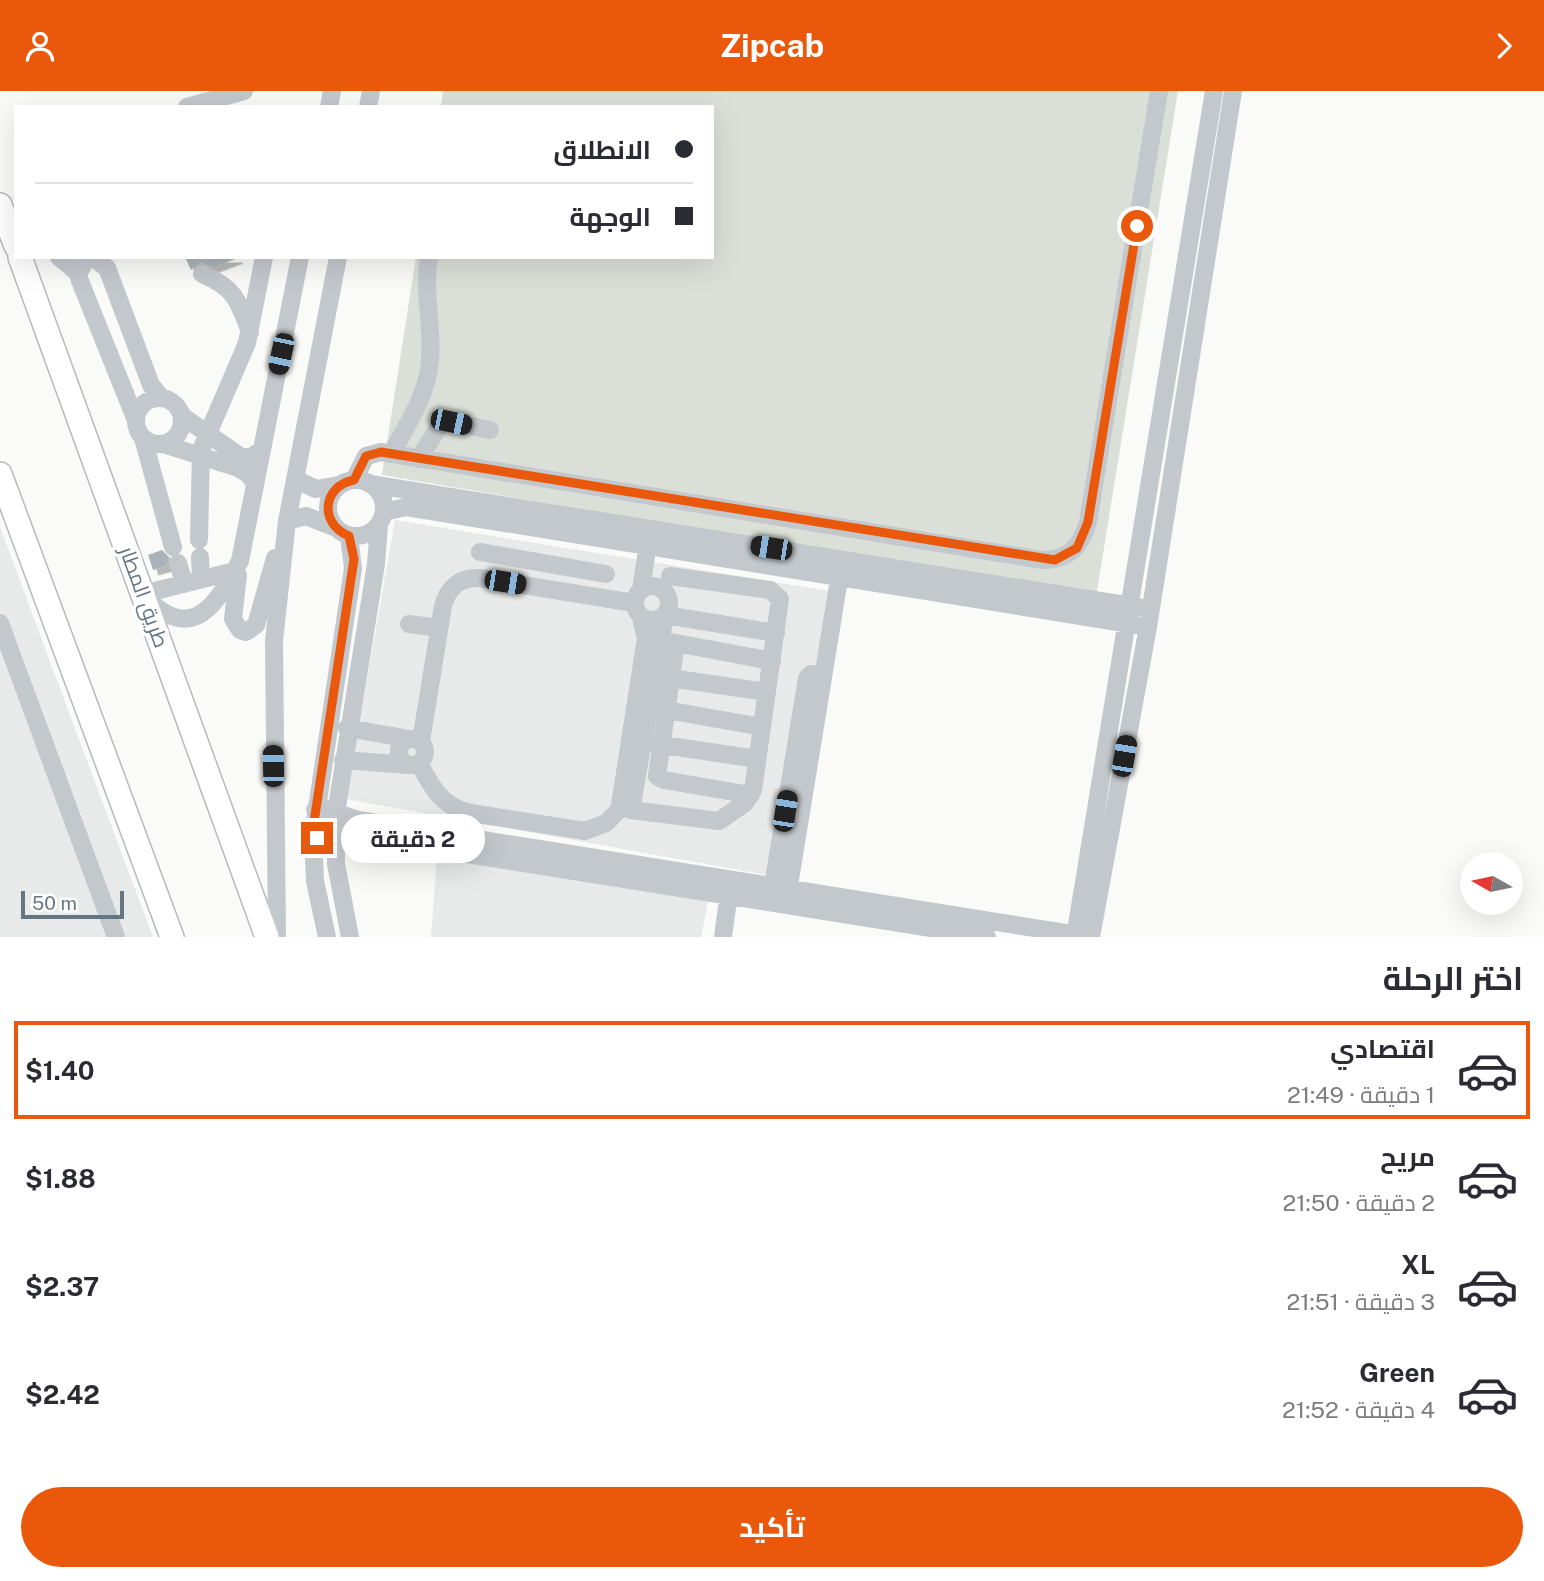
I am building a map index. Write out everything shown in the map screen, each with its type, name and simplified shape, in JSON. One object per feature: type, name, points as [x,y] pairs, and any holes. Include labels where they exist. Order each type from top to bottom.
[{"type":"main road","points":[[0,205],[14,241]]},
{"type":"main road","name":"طريق المطار","points":[[21,259],[267,937]]},
{"type":"main road","points":[[0,474],[172,937]]},
{"type":"street","points":[[193,105],[244,91]]},
{"type":"street","points":[[327,937],[315,881],[313,835],[353,568],[342,531],[329,519],[328,501],[354,483],[366,456],[381,452],[1042,560],[1067,555],[1077,548],[1088,522],[1158,91]]},
{"type":"street","points":[[1081,936],[1127,614],[1214,91]]},
{"type":"street","points":[[1081,936],[1149,618],[1233,91]]},
{"type":"street","points":[[62,259],[78,273],[143,438],[176,555],[192,581]]},
{"type":"street","points":[[192,581],[200,548],[200,456],[250,332],[264,259]]},
{"type":"street","points":[[283,545],[270,570],[256,625],[246,632],[240,630],[233,619],[237,566],[299,259]]},
{"type":"street","points":[[277,937],[272,676],[283,545],[338,259]]},
{"type":"street","points":[[391,454],[421,398],[429,373],[431,348],[425,295],[429,259]]},
{"type":"street","points":[[78,273],[87,260],[103,262],[151,385],[161,397],[175,403],[182,416],[241,457],[251,457],[261,450]]},
{"type":"street","points":[[201,274],[221,282],[234,294],[250,332]]},
{"type":"street","points":[[135,418],[141,405],[161,397]]},
{"type":"street","points":[[163,444],[176,437],[182,416]]},
{"type":"street","points":[[419,459],[441,423],[451,422],[490,430]]},
{"type":"street","points":[[143,438],[243,471],[255,483]]},
{"type":"street","points":[[295,479],[316,489],[354,483],[675,542],[1149,618]]},
{"type":"street","points":[[350,937],[338,881],[336,813],[381,518],[381,496],[354,483]]},
{"type":"street","points":[[287,520],[306,516],[342,531],[366,535],[381,518],[406,507],[648,537]]},
{"type":"street","points":[[166,522],[177,525],[191,522],[199,516]]},
{"type":"street","points":[[626,809],[619,798],[635,741],[646,638],[639,604],[648,537]]},
{"type":"street","points":[[635,741],[657,708],[670,678],[665,615],[669,605],[667,595],[675,542]]},
{"type":"street","points":[[480,552],[606,574]]},
{"type":"street","points":[[505,582],[509,557]]},
{"type":"street","points":[[144,595],[166,615],[188,619],[198,616],[218,601],[237,566]]},
{"type":"street","points":[[144,595],[237,566]]},
{"type":"street","points":[[783,893],[841,568]]},
{"type":"street","points":[[582,594],[585,570]]},
{"type":"street","points":[[343,760],[414,764],[439,797],[454,808],[584,831],[606,823],[626,809],[714,823],[727,817],[751,795],[781,603],[773,591],[670,576]]},
{"type":"street","points":[[415,740],[445,598],[454,585],[473,577],[639,604],[656,621],[665,615],[776,633]]},
{"type":"street","points":[[639,604],[658,587],[667,595]]},
{"type":"street","points":[[0,623],[116,937]]},
{"type":"street","points":[[410,624],[439,628]]},
{"type":"street","points":[[667,641],[772,660]]},
{"type":"street","points":[[667,641],[657,708],[660,744],[656,773],[660,779],[751,795]]},
{"type":"street","points":[[670,678],[767,692]]},
{"type":"street","points":[[657,708],[762,727]]},
{"type":"street","points":[[347,728],[364,734],[415,740],[426,750],[414,764]]},
{"type":"street","points":[[635,741],[757,759]]},
{"type":"street","points":[[315,810],[326,809],[358,820],[730,887]]},
{"type":"street","points":[[313,835],[323,840],[347,835],[1081,936]]},
{"type":"street","points":[[723,937],[730,887]]},
{"type":"street","points":[[783,893],[987,937]]},
{"type":"shaded area","points":[[443,91],[1178,91],[1096,597],[382,475],[416,259],[714,259],[714,105],[441,105]]},
{"type":"shaded area","points":[[395,520],[830,591],[778,877],[346,799]]},
{"type":"shaded area","points":[[0,527],[52,667],[153,937],[0,937]]},
{"type":"shaded area","points":[[438,843],[709,897],[701,937],[431,937]]},
{"type":"building","points":[[186,259],[235,259],[214,267],[200,263],[191,270]]},
{"type":"building","points":[[162,550],[169,557],[167,566],[153,570],[148,555]]},
{"type":"route","points":[[317,838],[313,835],[314,822],[354,559],[349,536],[341,533],[329,519],[328,501],[339,485],[354,480],[360,462],[366,456],[381,452],[1055,560],[1077,548],[1088,522],[1137,226]]}]
